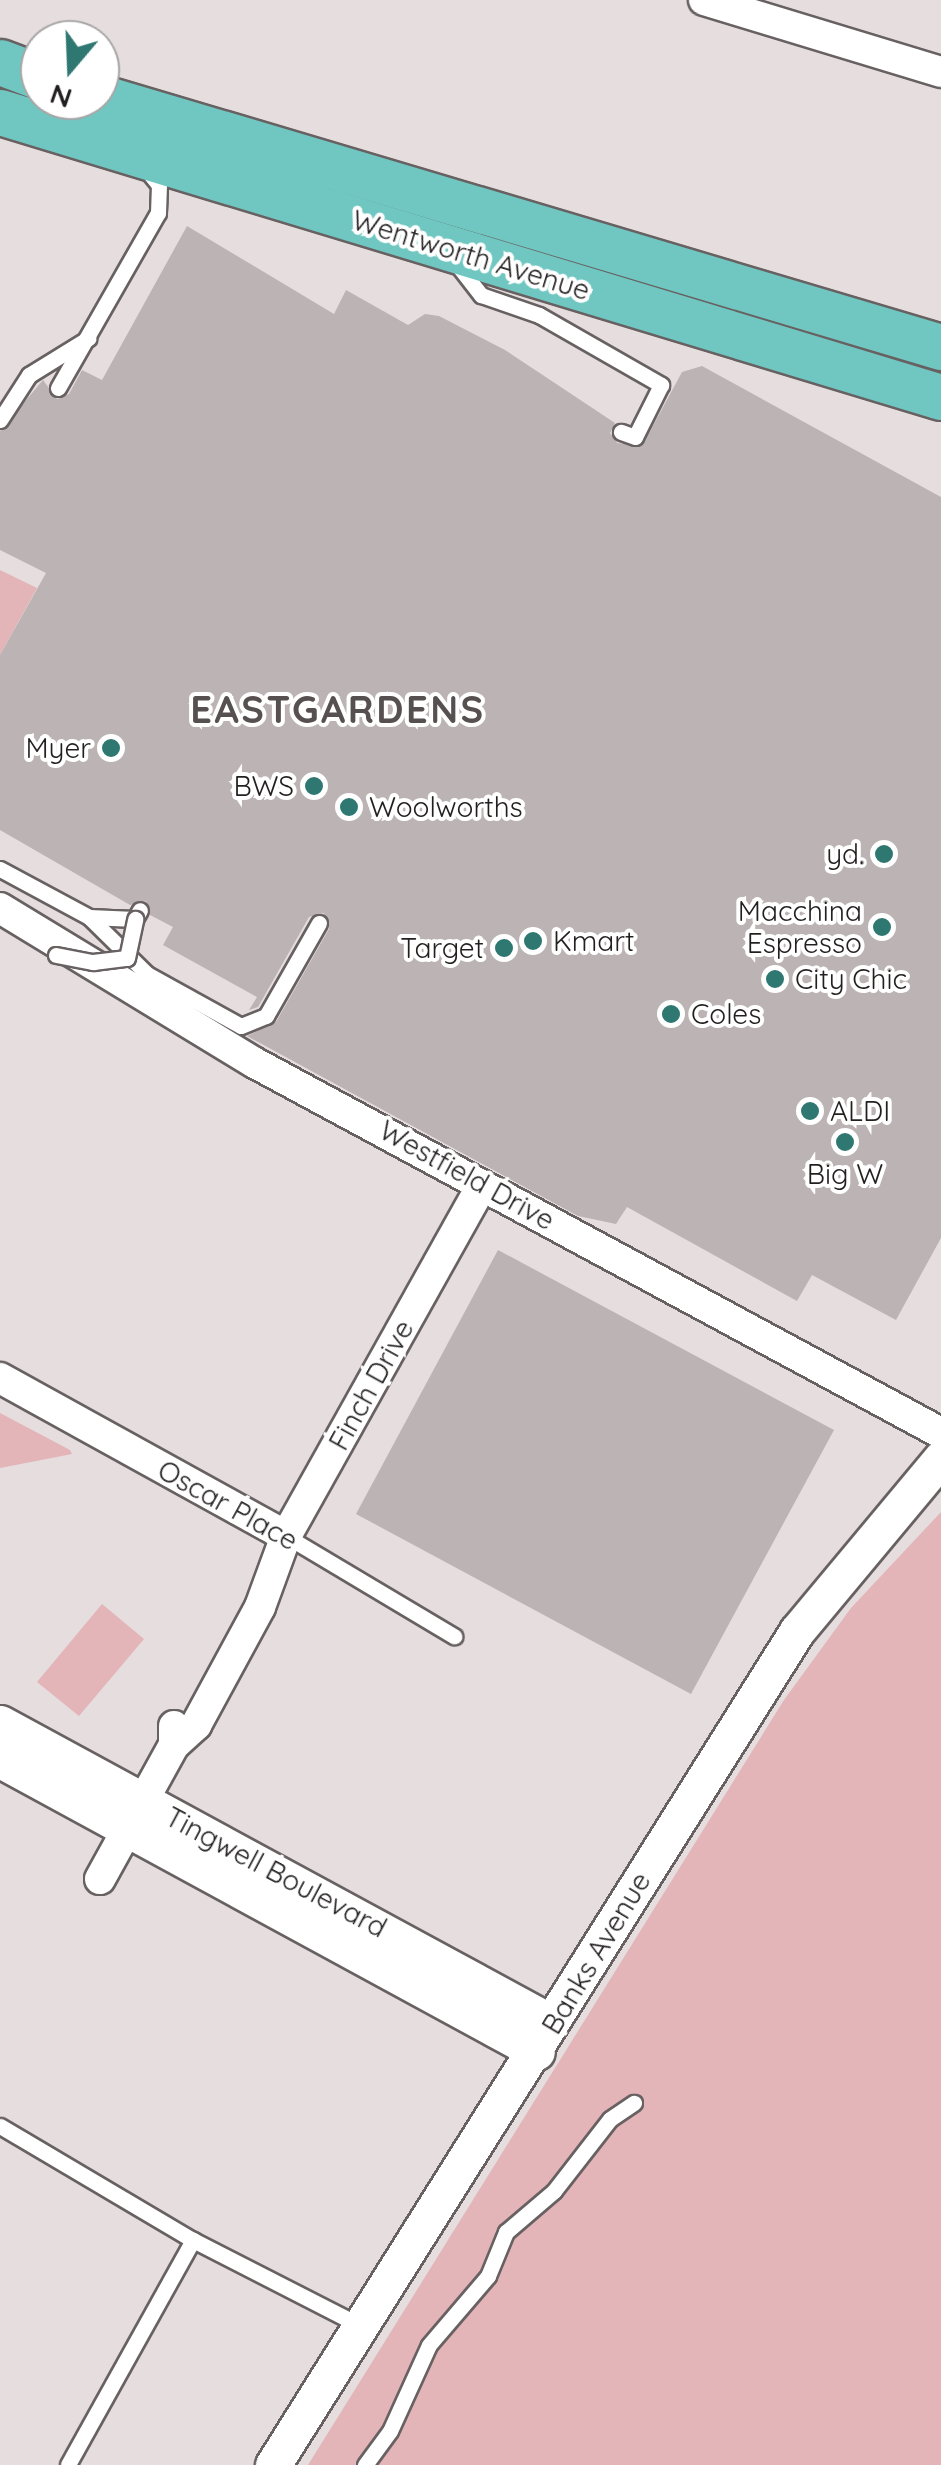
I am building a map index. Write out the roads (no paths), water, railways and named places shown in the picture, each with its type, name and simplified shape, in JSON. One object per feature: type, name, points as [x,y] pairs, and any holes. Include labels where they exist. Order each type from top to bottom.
[{"type":"main road","name":"Wentworth Avenue","points":[[120,104],[941,347]]},
{"type":"main road","name":"Wentworth Avenue","points":[[0,112],[941,397]]},
{"type":"main road","points":[[0,125],[73,133]]},
{"type":"street","points":[[704,0],[941,72]]},
{"type":"street","name":"Westfield Drive","points":[[0,908],[73,948],[153,1006],[941,1433]]},
{"type":"street","name":"Finch Drive","points":[[100,1879],[174,1744],[196,1725],[260,1607],[262,1585],[286,1536],[482,1186]]},
{"type":"street","name":"Oscar Place","points":[[0,1378],[286,1536]]},
{"type":"street","name":"Banks Avenue","points":[[273,2465],[797,1632],[941,1458]]},
{"type":"street","name":"Tingwell Boulevard","points":[[0,1723],[137,1815],[544,2037]]},
{"type":"street","name":"Tingwell Boulevard","points":[[0,1760],[137,1815]]},
{"type":"lane","points":[[58,388],[90,338],[161,204],[159,184],[132,150]]},
{"type":"lane","points":[[442,246],[481,294],[539,315],[661,385],[635,437],[621,432]]},
{"type":"lane","points":[[0,420],[29,375],[90,338]]},
{"type":"lane","points":[[0,869],[90,917],[147,974],[241,1026],[266,1016],[319,923]]},
{"type":"lane","points":[[90,917],[138,914],[127,958]]},
{"type":"lane","points":[[0,926],[72,960],[127,958]]},
{"type":"lane","name":"Oscar Place","points":[[286,1536],[454,1636]]},
{"type":"lane","points":[[364,2465],[390,2431],[428,2344],[488,2276],[506,2232],[554,2192],[600,2131],[634,2104]]},
{"type":"lane","points":[[0,2126],[193,2240],[360,2326]]},
{"type":"lane","points":[[68,2465],[193,2240]]},
{"type":"place","name":"Myer","points":[[111,748]]},
{"type":"place","name":"BWS","points":[[314,786]]},
{"type":"place","name":"Woolworths","points":[[349,807]]},
{"type":"place","name":"yd.","points":[[884,854]]},
{"type":"place","name":"Macchina Espresso","points":[[882,927]]},
{"type":"place","name":"Kmart","points":[[533,941]]},
{"type":"place","name":"Target","points":[[504,948]]},
{"type":"place","name":"City Chic","points":[[775,979]]},
{"type":"place","name":"Coles","points":[[671,1014]]},
{"type":"place","name":"ALDI","points":[[810,1111]]},
{"type":"place","name":"Big W","points":[[845,1142]]},
{"type":"district","name":"EASTGARDENS","points":[[338,710]]}]
